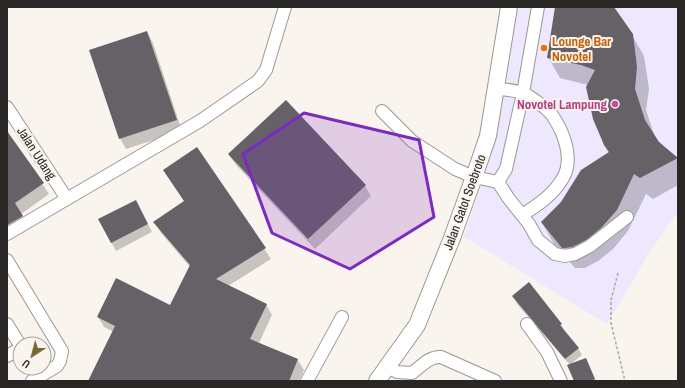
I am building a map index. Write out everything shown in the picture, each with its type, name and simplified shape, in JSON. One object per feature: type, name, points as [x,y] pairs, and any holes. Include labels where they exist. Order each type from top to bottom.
[{"type":"main road","name":"Jalan Gatot Soebroto","points":[[377,381],[417,325],[452,238],[474,177],[488,136],[509,7]]},
{"type":"street","points":[[7,234],[200,121],[258,81],[266,70],[285,7]]},
{"type":"street","points":[[498,182],[506,169],[523,93],[538,7]]},
{"type":"street","points":[[496,88],[523,93],[551,113],[561,130],[568,154],[568,166],[563,178],[551,195],[522,215]]},
{"type":"street","name":"Jalan Udang","points":[[7,107],[67,199]]},
{"type":"street","points":[[382,111],[412,141],[455,169],[474,177],[498,182],[538,240],[555,254],[565,256],[575,254],[590,246],[627,218]]},
{"type":"street","points":[[7,260],[62,352],[57,366],[32,381]]},
{"type":"street","points":[[307,381],[342,317]]},
{"type":"street","points":[[7,324],[14,336]]},
{"type":"street","points":[[527,324],[547,352],[561,381]]},
{"type":"street","points":[[387,367],[397,372],[412,373],[434,357],[440,357],[495,381]]},
{"type":"path","points":[[618,273],[612,300],[611,323],[625,381]]},
{"type":"highlighted area","points":[[304,113],[419,140],[434,217],[350,269],[272,233],[243,154]]},
{"type":"shaded area","points":[[510,7],[678,7],[678,212],[651,250],[607,324],[464,237],[482,184],[495,135]]},
{"type":"building","name":"Novotel Lampung","points":[[555,7],[614,7],[633,34],[637,67],[635,89],[645,120],[659,142],[678,158],[640,178],[634,174],[617,210],[601,228],[586,240],[572,247],[565,248],[562,248],[541,222],[561,202],[581,170],[609,152],[604,145],[593,119],[586,87],[595,70],[581,65],[547,58]]},
{"type":"building","points":[[147,31],[177,120],[119,139],[89,50]]},
{"type":"building","points":[[286,100],[366,185],[308,239],[228,154]]},
{"type":"building","points":[[7,131],[44,183],[15,203],[23,216],[7,225]]},
{"type":"building","points":[[197,147],[266,248],[216,279],[267,304],[250,339],[298,359],[289,381],[88,381],[115,326],[97,317],[116,278],[170,305],[190,265],[153,222],[184,201],[163,170]]},
{"type":"building","points":[[136,200],[148,224],[111,243],[98,219]]},
{"type":"building","points":[[529,282],[562,324],[560,325],[579,348],[565,359],[512,296]]},
{"type":"building","points":[[586,358],[595,379],[590,381],[574,381],[567,365]]},
{"type":"place","name":"Lounge Bar Novotel","points":[[544,48]]},
{"type":"place","name":"Novotel Lampung","points":[[615,104]]}]
